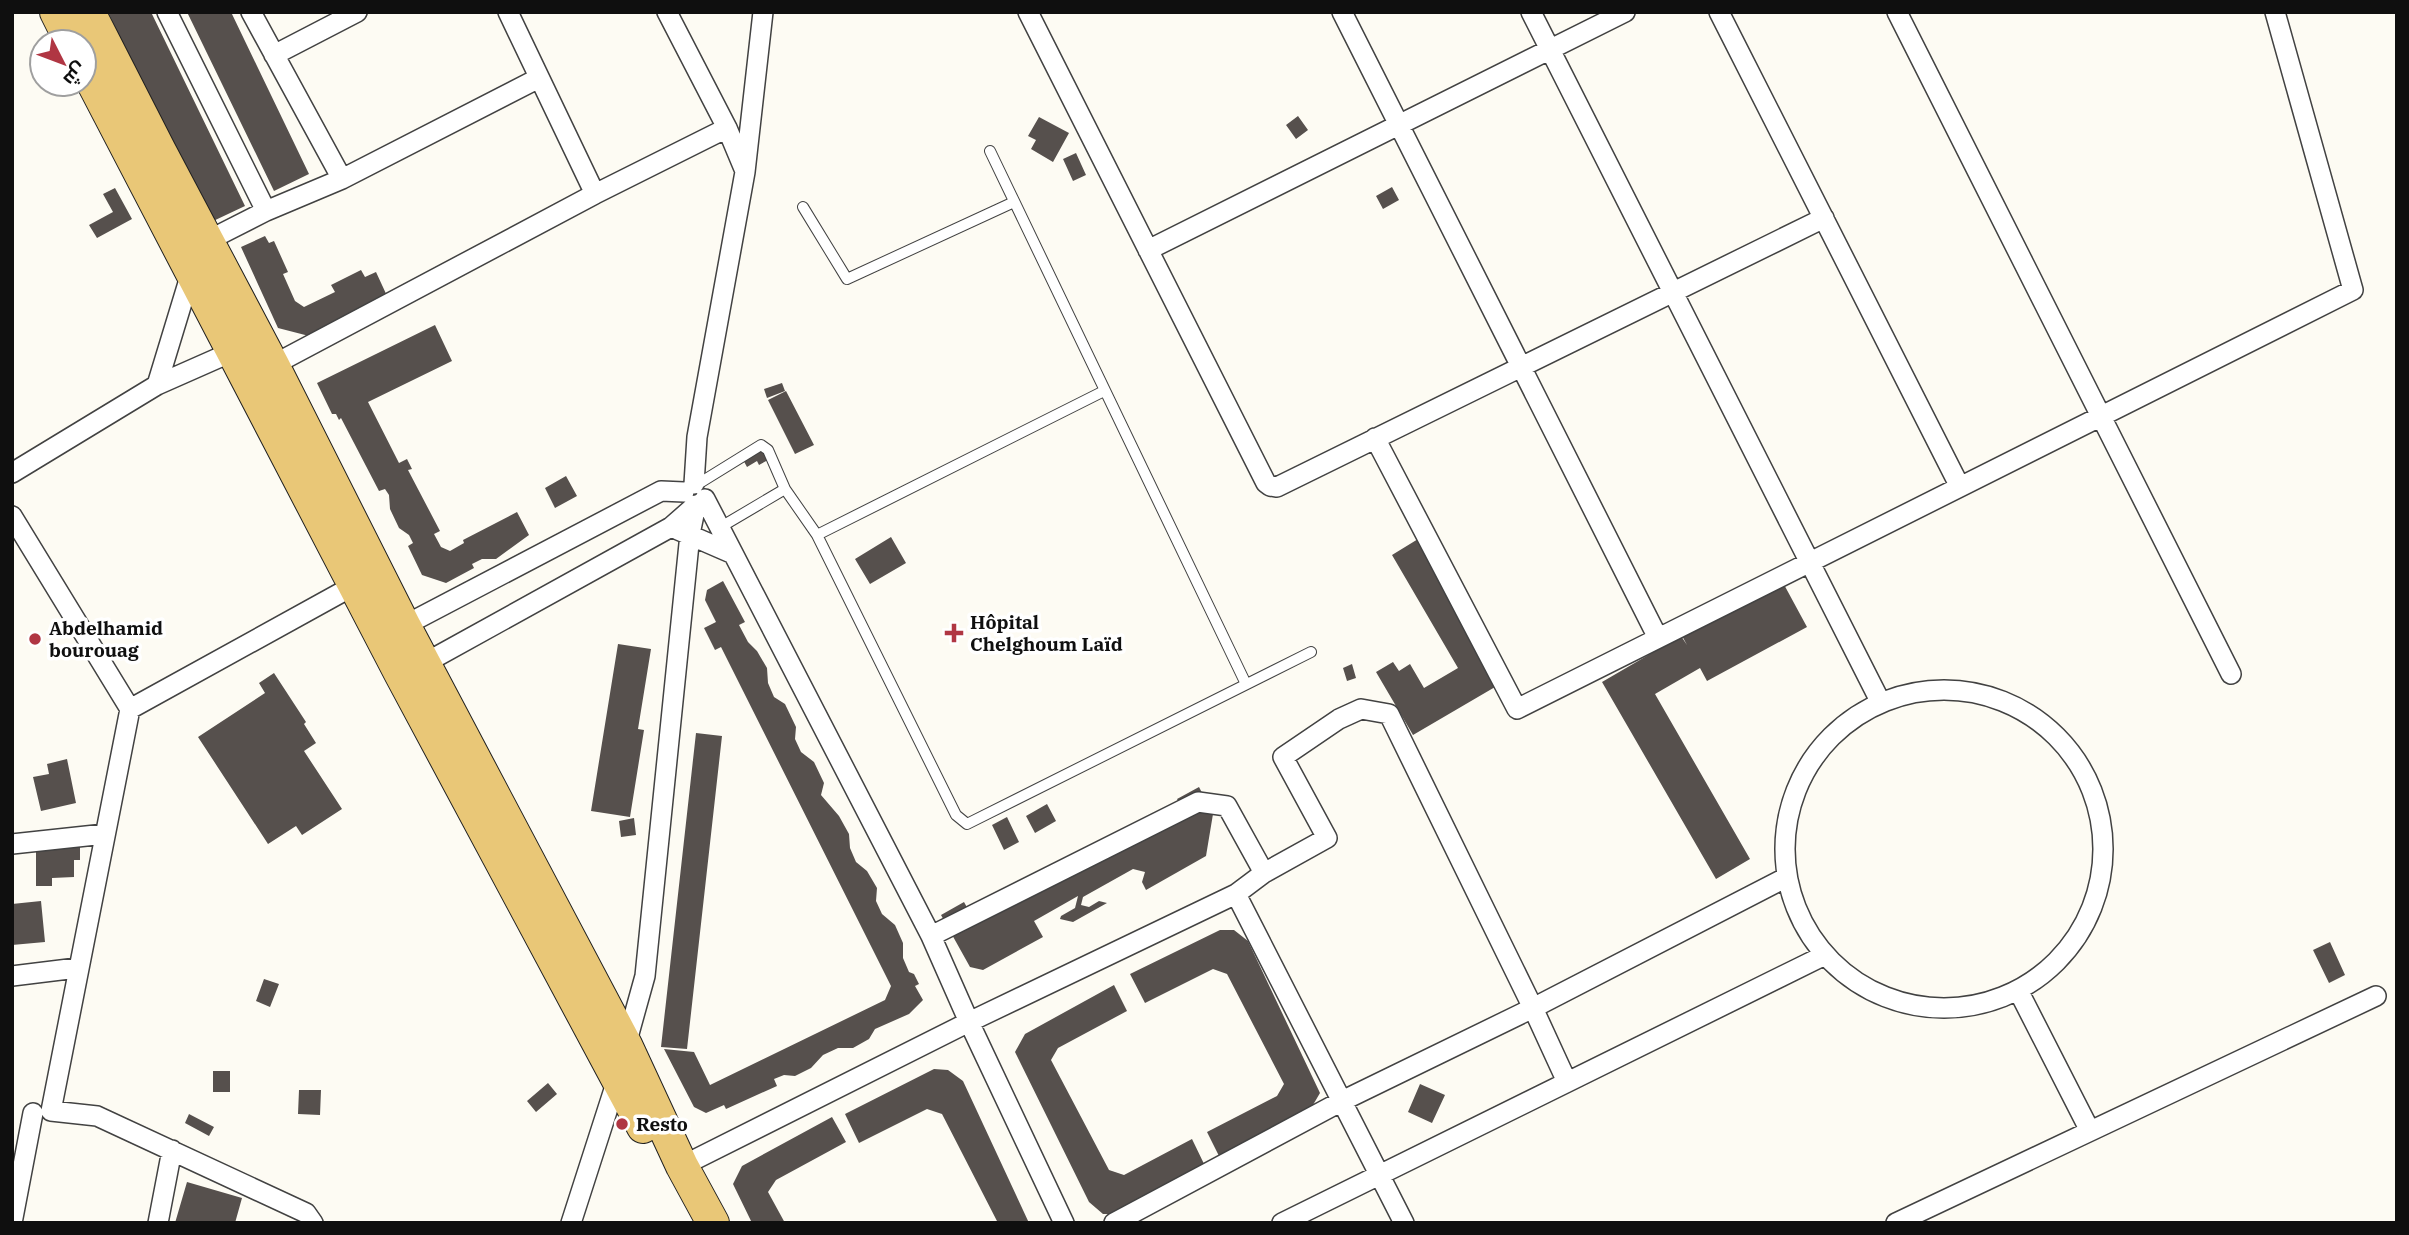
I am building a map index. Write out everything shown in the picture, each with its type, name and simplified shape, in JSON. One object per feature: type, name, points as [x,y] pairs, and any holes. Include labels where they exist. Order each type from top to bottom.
[{"type":"main road","points":[[55,12],[64,28]]},
{"type":"main road","points":[[89,12],[273,365],[393,631],[617,1081],[692,1223]]},
{"type":"main road","points":[[98,92],[354,586],[393,631]]},
{"type":"main road","points":[[413,670],[626,1045],[682,1166],[713,1223]]},
{"type":"street","points":[[167,12],[266,211]]},
{"type":"street","points":[[251,12],[342,179]]},
{"type":"street","points":[[274,55],[356,12]]},
{"type":"street","points":[[508,12],[595,194]]},
{"type":"street","points":[[667,12],[727,128],[745,172]]},
{"type":"street","points":[[571,1223],[617,1081],[645,975],[695,493],[697,437],[745,172],[763,12]]},
{"type":"street","points":[[1028,12],[1266,483],[1270,486],[1277,486],[1824,218]]},
{"type":"street","points":[[1342,12],[1658,638]]},
{"type":"street","points":[[1531,12],[1881,703]]},
{"type":"street","points":[[1148,250],[1625,12]]},
{"type":"street","points":[[1719,12],[1960,487]]},
{"type":"street","points":[[1897,12],[2231,674]]},
{"type":"street","points":[[1376,438],[1517,709],[2353,290],[2275,12]]},
{"type":"street","points":[[209,240],[266,211],[342,179],[539,78]]},
{"type":"street","points":[[12,473],[157,385],[234,351],[273,365],[595,194],[727,128]]},
{"type":"street","points":[[157,385],[192,270]]},
{"type":"street","points":[[393,631],[660,491],[680,477],[697,437]]},
{"type":"street","points":[[660,491],[695,493]]},
{"type":"street","points":[[413,670],[671,527],[695,493]]},
{"type":"street","points":[[695,493],[719,528],[931,936],[1064,1223]]},
{"type":"street","points":[[12,516],[130,709],[77,968],[12,1223]]},
{"type":"street","points":[[671,527],[731,553]]},
{"type":"street","points":[[130,709],[354,586]]},
{"type":"street","points":[[1938,690],[1996,698],[2022,710],[2046,727],[2067,747],[2087,778],[2100,814],[2103,848],[2100,882],[2089,916],[2071,945],[2047,971],[2018,990],[1990,1002],[1961,1008],[1920,1007],[1872,992],[1847,976],[1825,955],[1800,919],[1787,877],[1785,842],[1791,807],[1804,774],[1824,745],[1851,721],[1881,703],[1909,694],[1938,690]]},
{"type":"street","points":[[682,1166],[969,1022],[1236,894],[1264,873],[1326,838],[1283,757],[1339,719],[1361,709],[1390,714],[1567,1082]]},
{"type":"street","points":[[931,936],[1198,802],[1227,806],[1264,873]]},
{"type":"street","points":[[12,844],[105,834]]},
{"type":"street","points":[[1114,1223],[1340,1102],[1533,1008],[1787,877]]},
{"type":"street","points":[[1236,894],[1404,1223]]},
{"type":"street","points":[[1282,1223],[1825,955]]},
{"type":"street","points":[[12,976],[77,968]]},
{"type":"street","points":[[2018,990],[2090,1131]]},
{"type":"street","points":[[1896,1223],[2376,996]]},
{"type":"street","points":[[12,1115],[42,1112],[97,1116],[306,1213],[313,1223]]},
{"type":"street","points":[[158,1223],[172,1150]]},
{"type":"lane","points":[[990,151],[1247,684]]},
{"type":"lane","points":[[803,207],[847,279],[1014,202]]},
{"type":"lane","points":[[817,536],[1104,391]]},
{"type":"lane","points":[[695,493],[761,445],[768,450],[785,489],[817,536],[956,815],[967,824],[1311,652]]},
{"type":"lane","points":[[719,528],[785,489]]},
{"type":"building","points":[[108,12],[151,12],[245,206],[209,223]]},
{"type":"building","points":[[187,12],[231,12],[309,174],[274,191]]},
{"type":"building","points":[[1298,116],[1308,130],[1296,139],[1286,125]]},
{"type":"building","points":[[1039,117],[1069,133],[1053,162],[1031,149],[1036,140],[1028,136]]},
{"type":"building","points":[[1076,153],[1086,175],[1073,181],[1063,159]]},
{"type":"building","points":[[1392,187],[1399,200],[1383,209],[1376,196]]},
{"type":"building","points":[[115,188],[132,219],[97,238],[89,225],[113,212],[103,194]]},
{"type":"building","points":[[265,236],[269,243],[274,241],[288,272],[283,274],[295,301],[304,307],[335,292],[331,285],[361,270],[365,277],[376,272],[388,298],[309,336],[278,328],[241,247]]},
{"type":"building","points":[[435,325],[452,361],[368,402],[399,463],[407,459],[412,469],[408,470],[440,531],[434,534],[441,547],[450,551],[464,543],[463,540],[517,512],[529,535],[496,559],[482,559],[472,564],[474,568],[446,583],[422,575],[408,546],[413,543],[409,535],[399,528],[390,509],[389,495],[385,489],[379,491],[341,418],[339,420],[336,414],[332,414],[317,383]]},
{"type":"building","points":[[782,383],[785,391],[767,398],[764,389]]},
{"type":"building","points":[[786,391],[814,445],[795,454],[768,400]]},
{"type":"building","points":[[760,445],[768,460],[759,465],[757,461],[747,467],[741,456]]},
{"type":"building","points":[[566,476],[577,496],[555,508],[545,488]]},
{"type":"building","points":[[1423,536],[1507,680],[1413,735],[1376,672],[1393,662],[1399,671],[1410,664],[1424,688],[1458,668],[1392,555]]},
{"type":"building","points":[[891,537],[906,563],[870,584],[855,559]]},
{"type":"building","points":[[1781,579],[1807,627],[1707,681],[1700,668],[1655,694],[1750,859],[1716,879],[1602,682],[1681,636],[1687,645],[1681,634]]},
{"type":"building","points":[[723,581],[745,622],[739,625],[767,668],[768,683],[774,697],[785,704],[796,727],[795,739],[801,752],[814,762],[824,783],[821,795],[839,816],[849,834],[850,848],[856,862],[867,871],[877,888],[876,901],[882,914],[895,925],[903,943],[903,958],[909,972],[914,974],[919,984],[915,986],[923,1000],[909,1014],[875,1029],[869,1039],[853,1048],[838,1048],[823,1055],[811,1068],[795,1076],[784,1075],[774,1079],[777,1086],[726,1109],[724,1105],[706,1113],[694,1107],[664,1049],[694,1052],[710,1085],[885,1000],[891,986],[721,647],[715,650],[704,628],[716,622],[705,600],[707,590]]},
{"type":"building","points":[[618,644],[651,649],[638,729],[644,730],[630,817],[591,811]]},
{"type":"building","points":[[1352,664],[1356,678],[1347,681],[1343,668]]},
{"type":"building","points":[[274,673],[306,722],[304,724],[316,743],[304,751],[342,809],[302,835],[296,826],[268,844],[198,737],[265,693],[259,683]]},
{"type":"building","points":[[696,733],[722,736],[687,1049],[661,1047]]},
{"type":"building","points":[[67,759],[76,803],[41,811],[33,777],[49,774],[47,764]]},
{"type":"building","points":[[1199,787],[1213,814],[1206,856],[1146,890],[1142,882],[1145,872],[1133,869],[1083,897],[1081,905],[1089,907],[1099,901],[1107,903],[1073,922],[1060,919],[1075,908],[1078,896],[1034,921],[1043,937],[983,970],[970,967],[941,915],[964,902],[969,911],[1180,805],[1177,799]]},
{"type":"building","points":[[1047,804],[1056,821],[1035,833],[1026,816]]},
{"type":"building","points":[[1007,817],[1019,842],[1004,850],[992,825]]},
{"type":"building","points":[[634,818],[636,835],[621,837],[619,821]]},
{"type":"building","points":[[80,834],[80,860],[74,860],[74,877],[52,878],[52,886],[36,886],[36,835]]},
{"type":"building","points":[[41,901],[45,942],[12,945],[12,904]]},
{"type":"building","points":[[1220,930],[1234,930],[1248,941],[1320,1093],[1310,1110],[1220,1158],[1207,1132],[1277,1096],[1284,1084],[1227,974],[1213,969],[1145,1003],[1130,974]]},
{"type":"building","points":[[2330,942],[2345,975],[2329,983],[2313,950]]},
{"type":"building","points":[[264,979],[279,984],[270,1007],[256,1001]]},
{"type":"building","points":[[1114,985],[1127,1011],[1058,1048],[1051,1060],[1109,1170],[1124,1175],[1192,1139],[1206,1168],[1117,1214],[1103,1214],[1089,1202],[1015,1052],[1025,1034]]},
{"type":"building","points":[[934,1069],[948,1070],[963,1081],[1029,1223],[998,1223],[942,1114],[927,1109],[859,1143],[845,1114]]},
{"type":"building","points":[[213,1071],[230,1071],[230,1092],[213,1092]]},
{"type":"building","points":[[548,1083],[557,1094],[536,1112],[527,1101]]},
{"type":"building","points":[[1420,1084],[1445,1095],[1432,1123],[1408,1112]]},
{"type":"building","points":[[299,1090],[321,1090],[320,1115],[298,1114]]},
{"type":"building","points":[[189,1114],[214,1127],[209,1136],[185,1123]]},
{"type":"building","points":[[832,1117],[846,1142],[776,1180],[768,1192],[785,1223],[752,1223],[733,1184],[742,1166]]},
{"type":"building","points":[[187,1182],[242,1198],[235,1223],[175,1223]]},
{"type":"place","name":"Hôpital Chelghoum Laïd","points":[[954,633]]},
{"type":"place","name":"Abdelhamid bourouag","points":[[35,639]]},
{"type":"place","name":"Resto","points":[[622,1124]]}]
